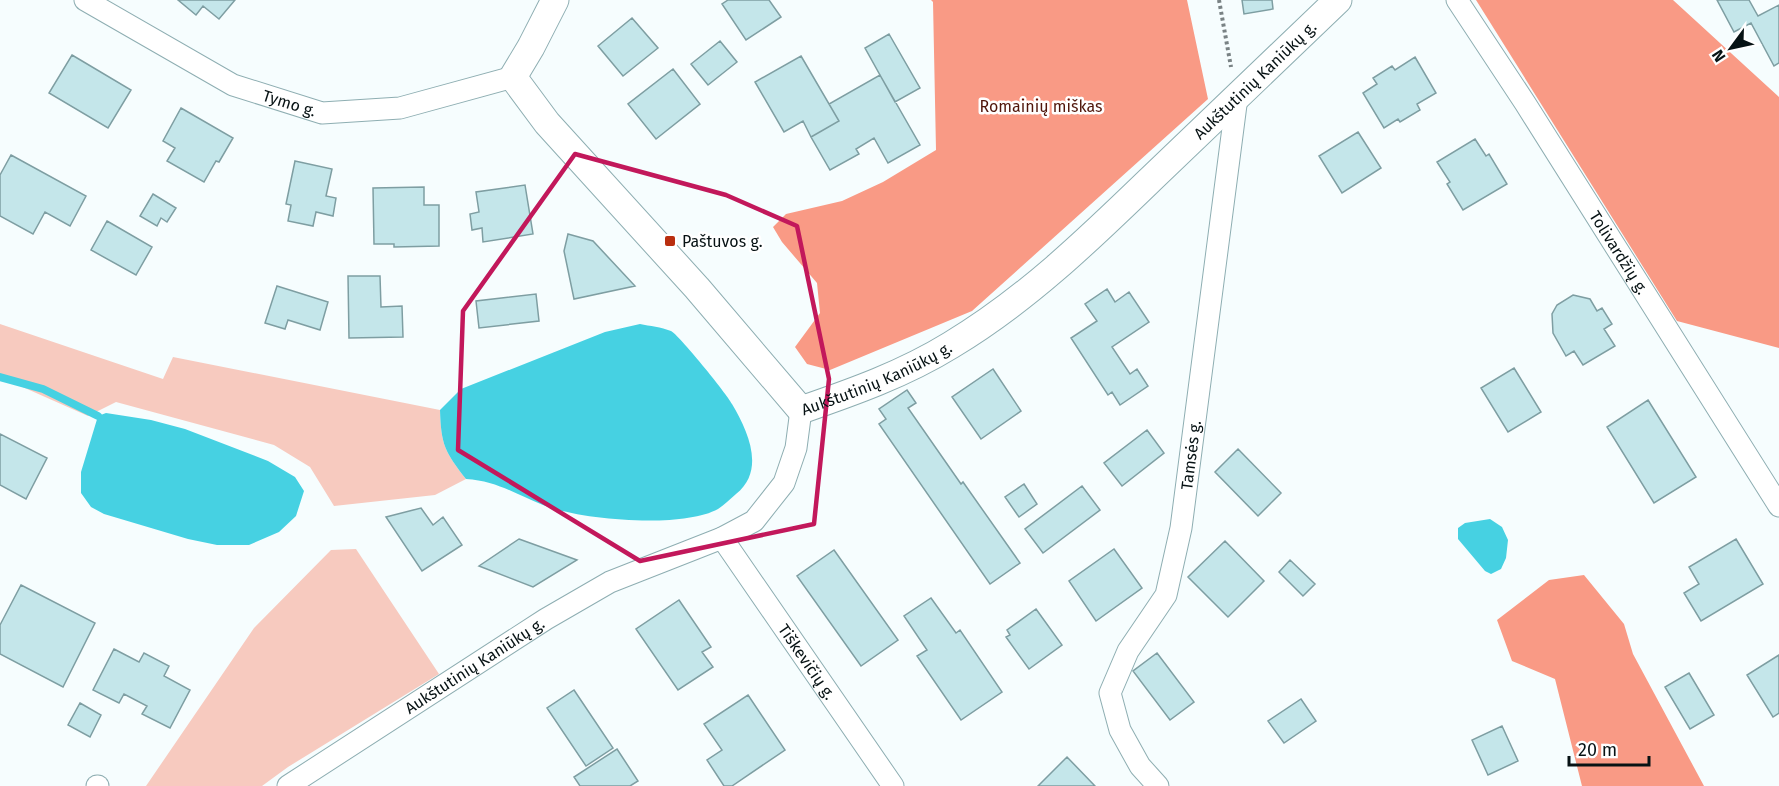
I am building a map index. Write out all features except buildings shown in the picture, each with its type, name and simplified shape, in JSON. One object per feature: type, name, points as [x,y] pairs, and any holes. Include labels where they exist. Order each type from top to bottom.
[{"type":"street","name":"Tymo g.","points":[[85,0],[233,85],[322,113],[400,108],[513,77]]},
{"type":"street","points":[[555,0],[513,77],[547,123],[697,288],[801,410]]},
{"type":"street","name":"Aukštutinių Kaniūkų g.","points":[[288,786],[546,619],[610,582],[722,538],[754,521],[784,483],[796,448],[801,410],[851,393],[908,369],[952,345],[1012,305],[1073,254],[1338,0]]},
{"type":"street","name":"Tolivardžių g.","points":[[1457,0],[1525,103],[1779,506]]},
{"type":"street","name":"Tamsės g.","points":[[1158,786],[1140,766],[1120,730],[1110,693],[1128,651],[1166,595],[1181,528],[1237,98]]},
{"type":"street","name":"Tiškevičių g.","points":[[722,538],[893,786]]},
{"type":"path","points":[[1219,0],[1237,98]]},
{"type":"highlighted area","points":[[575,154],[726,195],[797,226],[829,379],[814,524],[640,561],[458,450],[463,311]]},
{"type":"shaded area","points":[[0,324],[163,379],[173,357],[440,410],[445,448],[466,479],[435,495],[334,506],[310,467],[274,445],[116,402],[88,416],[0,377]]},
{"type":"shaded area","points":[[356,549],[439,674],[288,767],[262,786],[146,786],[254,628],[331,550]]},
{"type":"green space","name":"Romainių miškas","points":[[931,0],[1187,0],[1208,99],[972,311],[830,370],[807,364],[795,347],[820,313],[817,283],[782,242],[773,227],[786,214],[842,201],[883,182],[936,150],[933,2]]},
{"type":"green space","points":[[1476,0],[1673,0],[1779,97],[1779,348],[1677,321]]},
{"type":"green space","points":[[1584,575],[1624,624],[1633,654],[1704,786],[1582,786],[1555,679],[1512,661],[1497,620],[1549,580]]},
{"type":"water","points":[[640,324],[671,331],[702,365],[732,404],[744,426],[752,462],[745,484],[736,494],[718,509],[702,515],[681,519],[631,520],[581,515],[560,510],[497,485],[466,479],[446,448],[440,410],[461,389],[605,332]]},
{"type":"water","points":[[106,413],[151,420],[185,429],[268,461],[295,477],[304,491],[296,516],[279,532],[249,545],[217,545],[188,539],[104,514],[91,507],[81,493],[81,472],[98,416]]},
{"type":"water","points":[[1490,519],[1502,527],[1508,540],[1506,558],[1501,569],[1491,574],[1485,571],[1458,539],[1458,528],[1465,523]]},
{"type":"waterway","points":[[0,377],[43,389],[98,416]]},
{"type":"place","name":"Paštuvos g.","points":[[670,241]]}]
